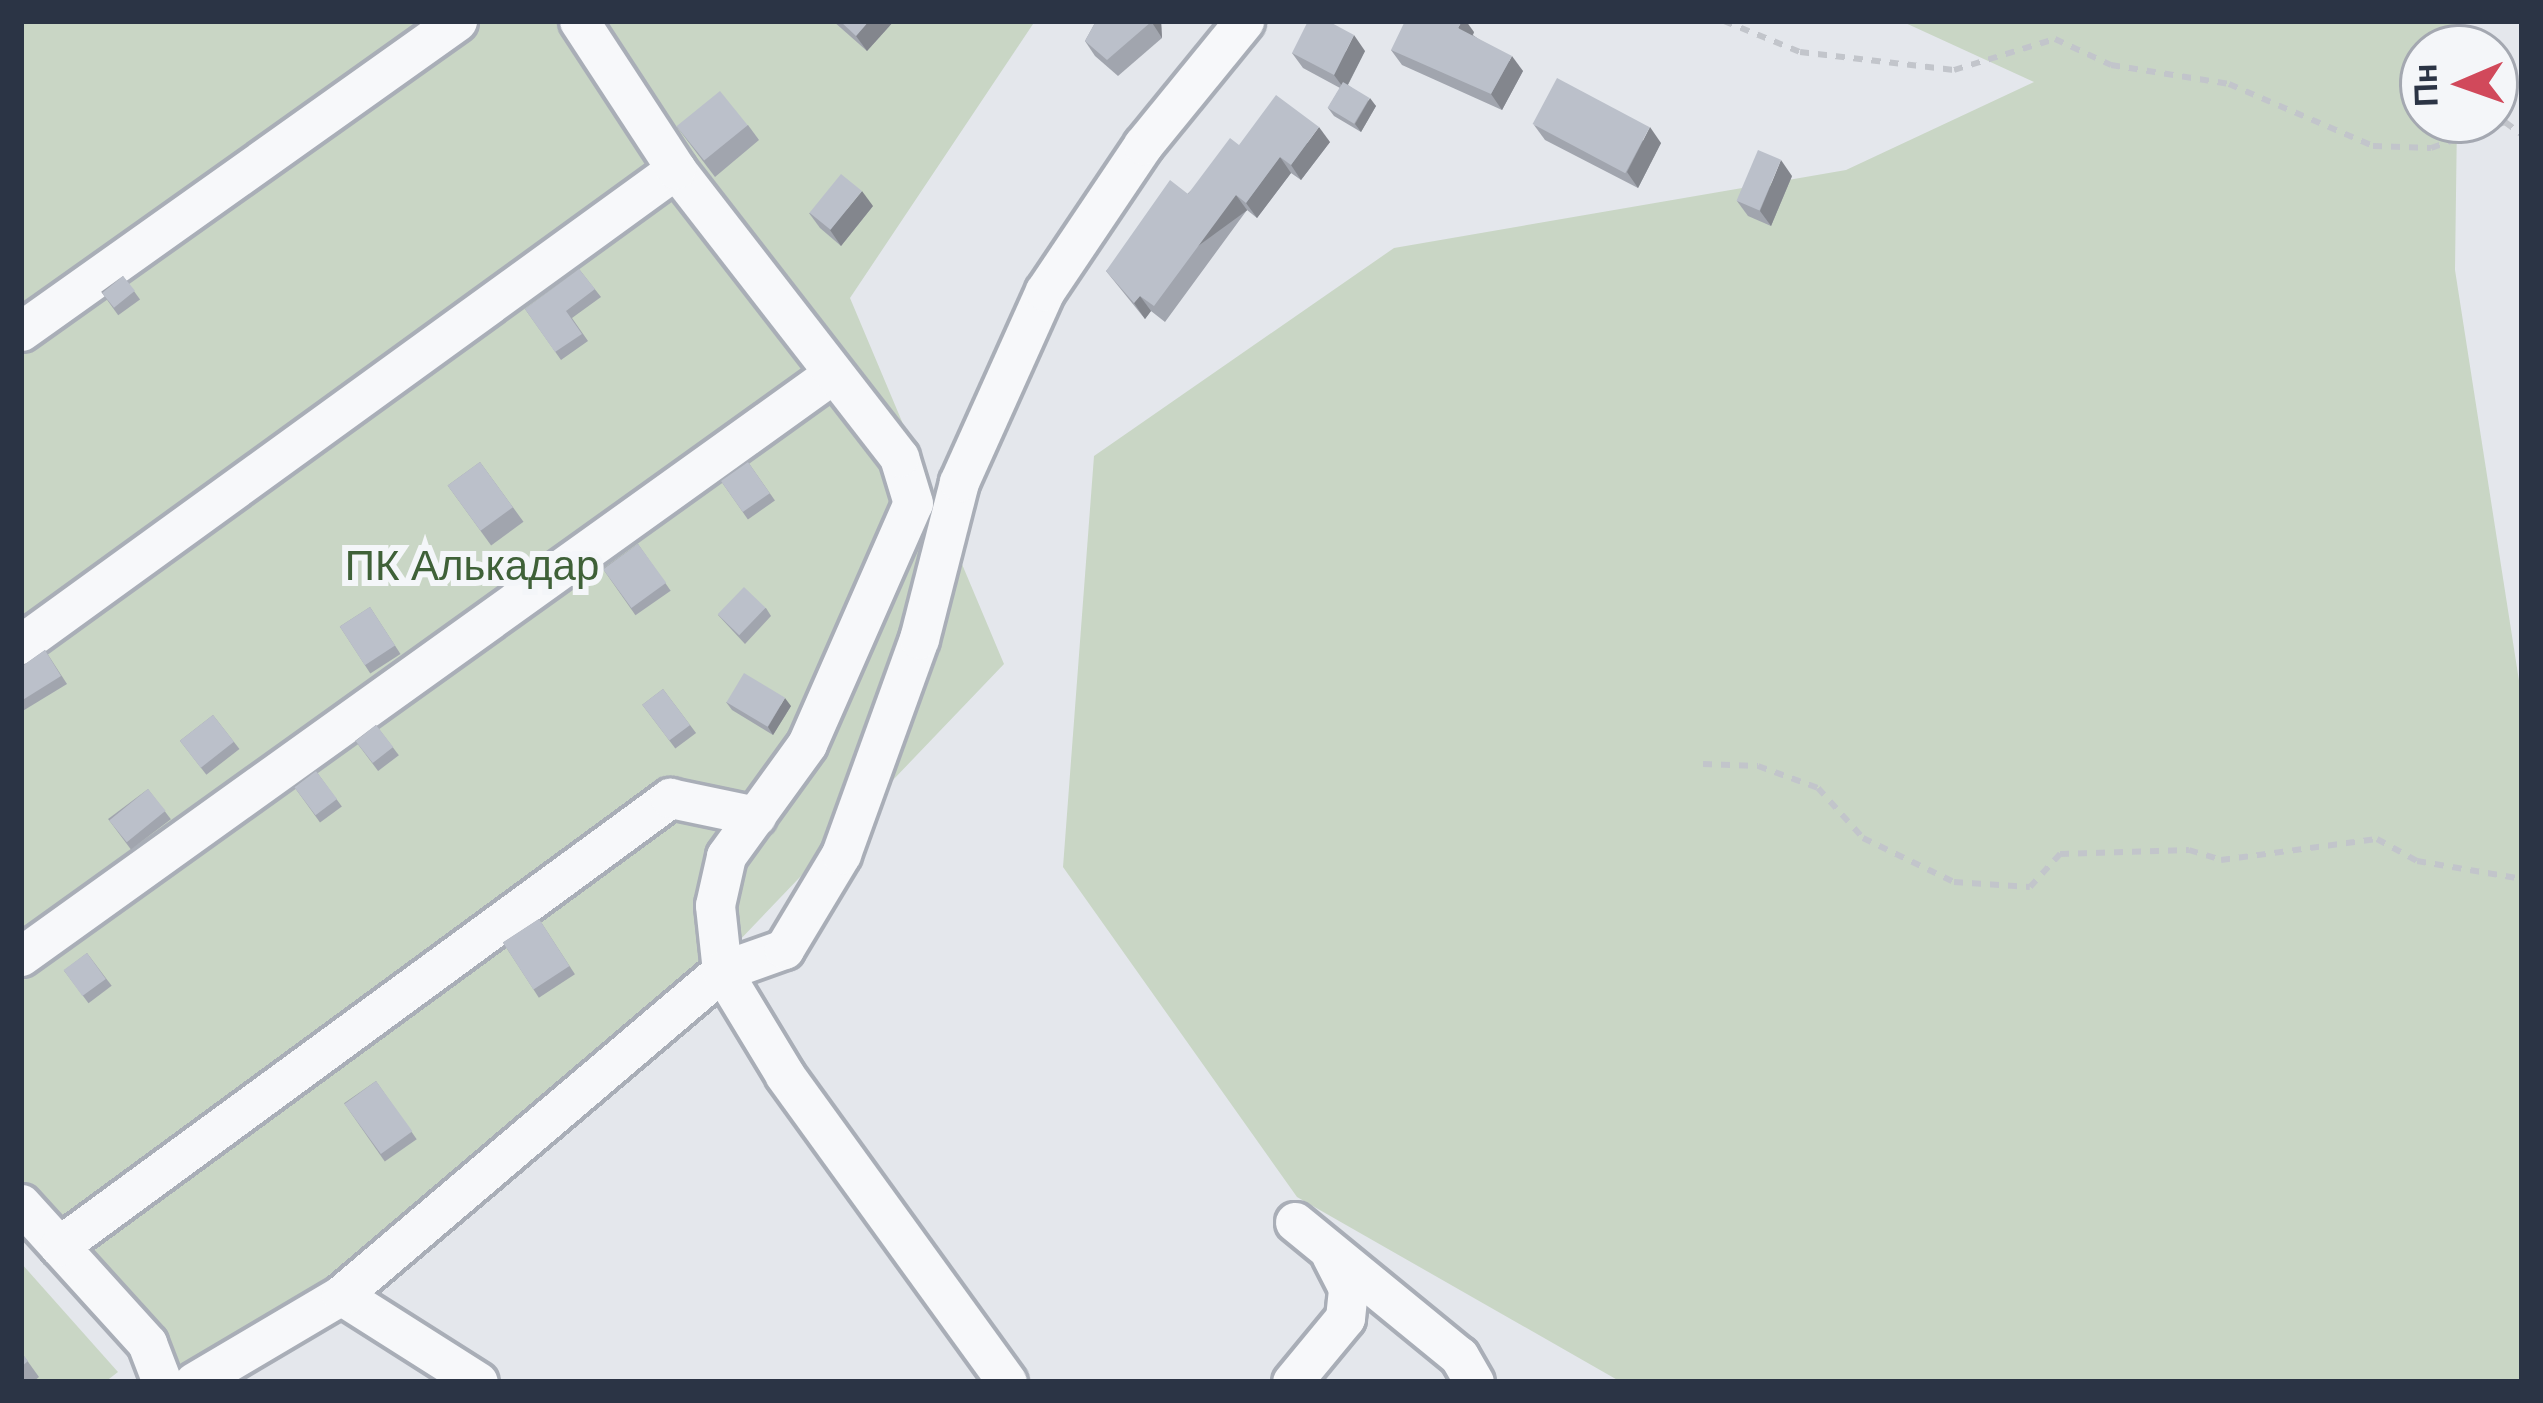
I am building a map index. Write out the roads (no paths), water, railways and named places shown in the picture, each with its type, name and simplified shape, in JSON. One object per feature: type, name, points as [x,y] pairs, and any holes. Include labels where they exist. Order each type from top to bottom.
[{"type":"street","points":[[21,331],[457,21]]},
{"type":"street","points":[[579,21],[676,170],[899,457],[913,503]]},
{"type":"street","points":[[194,1382],[340,1295],[722,970],[784,949],[841,854],[919,639],[958,482],[1045,291],[1143,145],[1244,21]]},
{"type":"street","points":[[21,644],[676,170]]},
{"type":"street","points":[[1007,1382],[785,1075],[722,970],[716,905],[722,873],[807,744],[913,503],[1024,338]]},
{"type":"street","points":[[21,956],[831,375]]},
{"type":"street","points":[[59,1246],[670,798],[756,816]]},
{"type":"street","points":[[21,1204],[147,1343],[162,1382]]},
{"type":"street","points":[[1294,1222],[1460,1356],[1474,1382]]},
{"type":"street","points":[[1292,1382],[1345,1318],[1348,1288],[1329,1250]]},
{"type":"street","points":[[340,1295],[478,1382]]},
{"type":"park label","name":"ПК Алькадар","points":[[472,566]]}]
